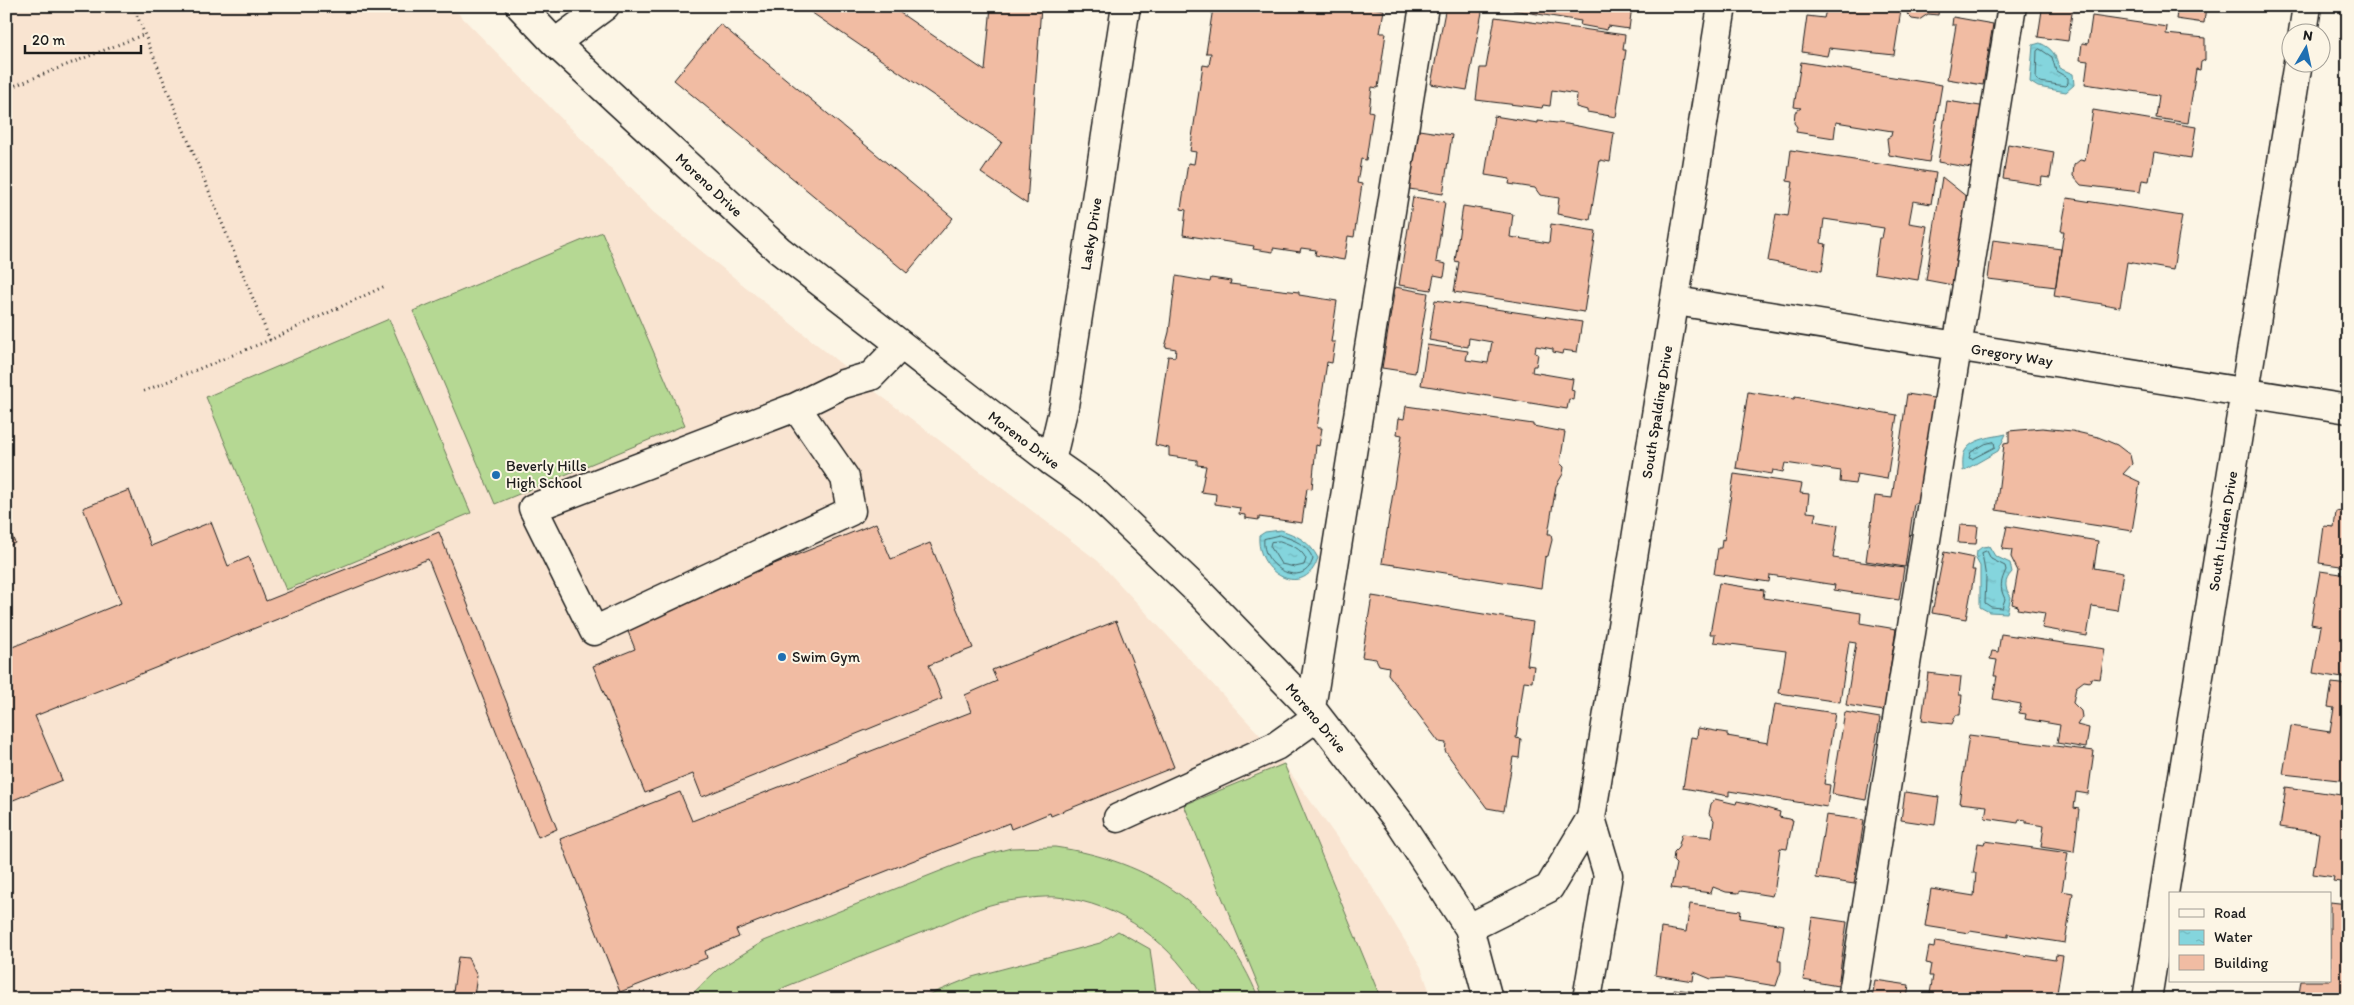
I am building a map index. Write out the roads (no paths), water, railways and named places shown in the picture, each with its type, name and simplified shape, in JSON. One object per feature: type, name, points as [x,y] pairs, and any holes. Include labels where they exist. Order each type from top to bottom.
[{"type":"street","name":"Moreno Drive","points":[[520,6],[555,43],[779,250],[1051,461],[1091,489],[1199,592],[1314,712],[1400,823],[1469,928]]},
{"type":"street","points":[[555,43],[606,6]]},
{"type":"street","name":"Lasky Drive","points":[[1051,461],[1064,406],[1126,6]]},
{"type":"street","points":[[1118,818],[1276,746],[1314,712],[1424,6]]},
{"type":"street","name":"South Spalding Drive","points":[[1469,928],[1549,888],[1591,818],[1676,301],[1722,6]]},
{"type":"street","points":[[1852,999],[2012,6]]},
{"type":"street","points":[[2305,22],[2307,6]]},
{"type":"street","name":"South Linden Drive","points":[[2148,999],[2296,72]]},
{"type":"street","name":"Gregory Way","points":[[1676,301],[2348,409]]},
{"type":"street","points":[[796,407],[845,478],[851,511],[594,631],[532,508],[796,407],[842,384],[871,376],[901,345]]},
{"type":"street","name":"South Spalding Drive","points":[[1587,999],[1608,875],[1591,818]]},
{"type":"street","points":[[1469,928],[1488,999]]},
{"type":"water","points":[[2040,43],[2053,53],[2059,68],[2073,74],[2074,85],[2066,92],[2038,87],[2030,82],[2033,45]]},
{"type":"water","points":[[2006,434],[1998,451],[1963,471],[1963,455],[1968,447],[1978,441]]},
{"type":"water","points":[[1281,530],[1302,540],[1311,547],[1318,558],[1312,571],[1303,578],[1293,580],[1282,577],[1273,571],[1265,561],[1260,550],[1259,536],[1265,532]]},
{"type":"water","points":[[1989,546],[1995,556],[2010,563],[2012,572],[2007,578],[2006,584],[2011,597],[2007,613],[1989,612],[1980,607],[1980,566],[1976,559],[1977,551],[1982,547]]},
{"type":"place","name":"Beverly Hills High School","points":[[496,475]]},
{"type":"place","name":"Swim Gym","points":[[782,657]]}]
